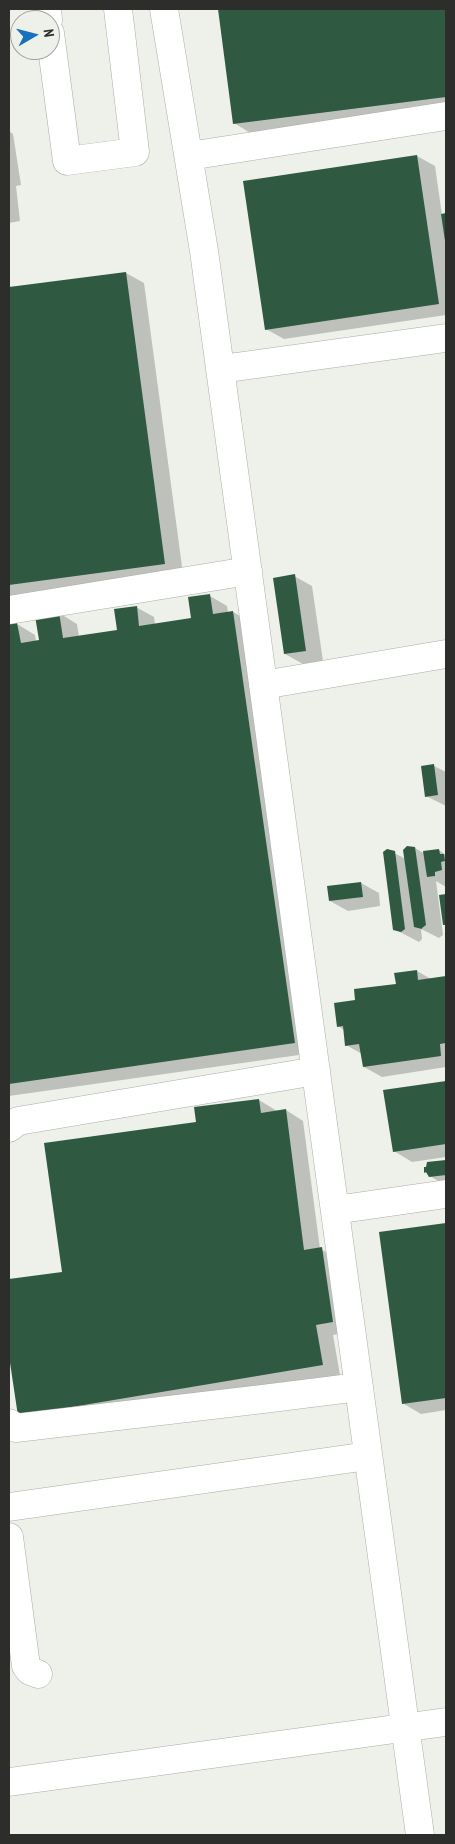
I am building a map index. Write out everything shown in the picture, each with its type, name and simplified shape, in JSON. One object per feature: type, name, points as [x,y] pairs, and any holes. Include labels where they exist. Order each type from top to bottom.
[{"type":"lane","points":[[164,9],[204,251],[420,1835]]},
{"type":"lane","points":[[54,60],[67,161],[135,152],[118,11]]},
{"type":"lane","points":[[189,156],[446,116]]},
{"type":"lane","points":[[220,369],[446,338]]},
{"type":"lane","points":[[9,610],[248,571]]},
{"type":"lane","points":[[263,685],[446,654]]},
{"type":"lane","points":[[9,1128],[18,1121],[316,1071]]},
{"type":"lane","points":[[335,1210],[446,1194]]},
{"type":"lane","points":[[9,1423],[16,1428],[263,1400],[359,1387]]},
{"type":"lane","points":[[9,1507],[368,1456]]},
{"type":"lane","points":[[9,1538],[26,1666],[30,1671],[38,1674]]},
{"type":"lane","points":[[9,1782],[446,1722]]},
{"type":"building","points":[[218,9],[446,9],[446,97],[233,124]]},
{"type":"building","points":[[417,155],[439,304],[265,330],[243,181]]},
{"type":"building","points":[[446,213],[446,241],[445,241],[441,214]]},
{"type":"building","points":[[126,272],[165,564],[9,585],[9,287]]},
{"type":"building","points":[[295,574],[306,651],[284,654],[273,578]]},
{"type":"building","points":[[210,594],[213,614],[233,611],[295,1043],[9,1084],[9,624],[17,623],[21,643],[39,640],[35,616],[59,612],[63,638],[117,630],[114,609],[137,606],[139,626],[191,618],[188,597]]},
{"type":"building","points":[[434,764],[438,795],[425,797],[421,766]]},
{"type":"building","points":[[407,846],[415,847],[426,925],[422,929],[414,927],[403,850]]},
{"type":"building","points":[[387,849],[395,851],[405,929],[401,932],[393,930],[383,852]]},
{"type":"building","points":[[439,849],[440,854],[444,854],[445,861],[441,862],[442,870],[435,872],[435,876],[427,877],[423,851]]},
{"type":"building","points":[[361,882],[363,897],[329,901],[327,886]]},
{"type":"building","points":[[446,894],[446,925],[443,925],[439,895]]},
{"type":"building","points":[[417,970],[418,980],[446,976],[446,1043],[440,1044],[441,1056],[363,1067],[359,1044],[345,1046],[343,1026],[337,1027],[334,1003],[355,1000],[354,989],[396,984],[394,973]]},
{"type":"building","points":[[446,1081],[446,1144],[393,1152],[383,1090]]},
{"type":"building","points":[[259,1099],[261,1113],[286,1109],[304,1250],[322,1247],[333,1322],[316,1325],[323,1365],[18,1416],[9,1356],[9,1279],[62,1272],[44,1143],[196,1122],[194,1107]]},
{"type":"building","points":[[446,1160],[446,1175],[429,1177],[426,1172],[424,1173],[424,1167],[426,1167],[427,1162]]},
{"type":"building","points":[[446,1223],[446,1398],[402,1404],[379,1232]]}]
